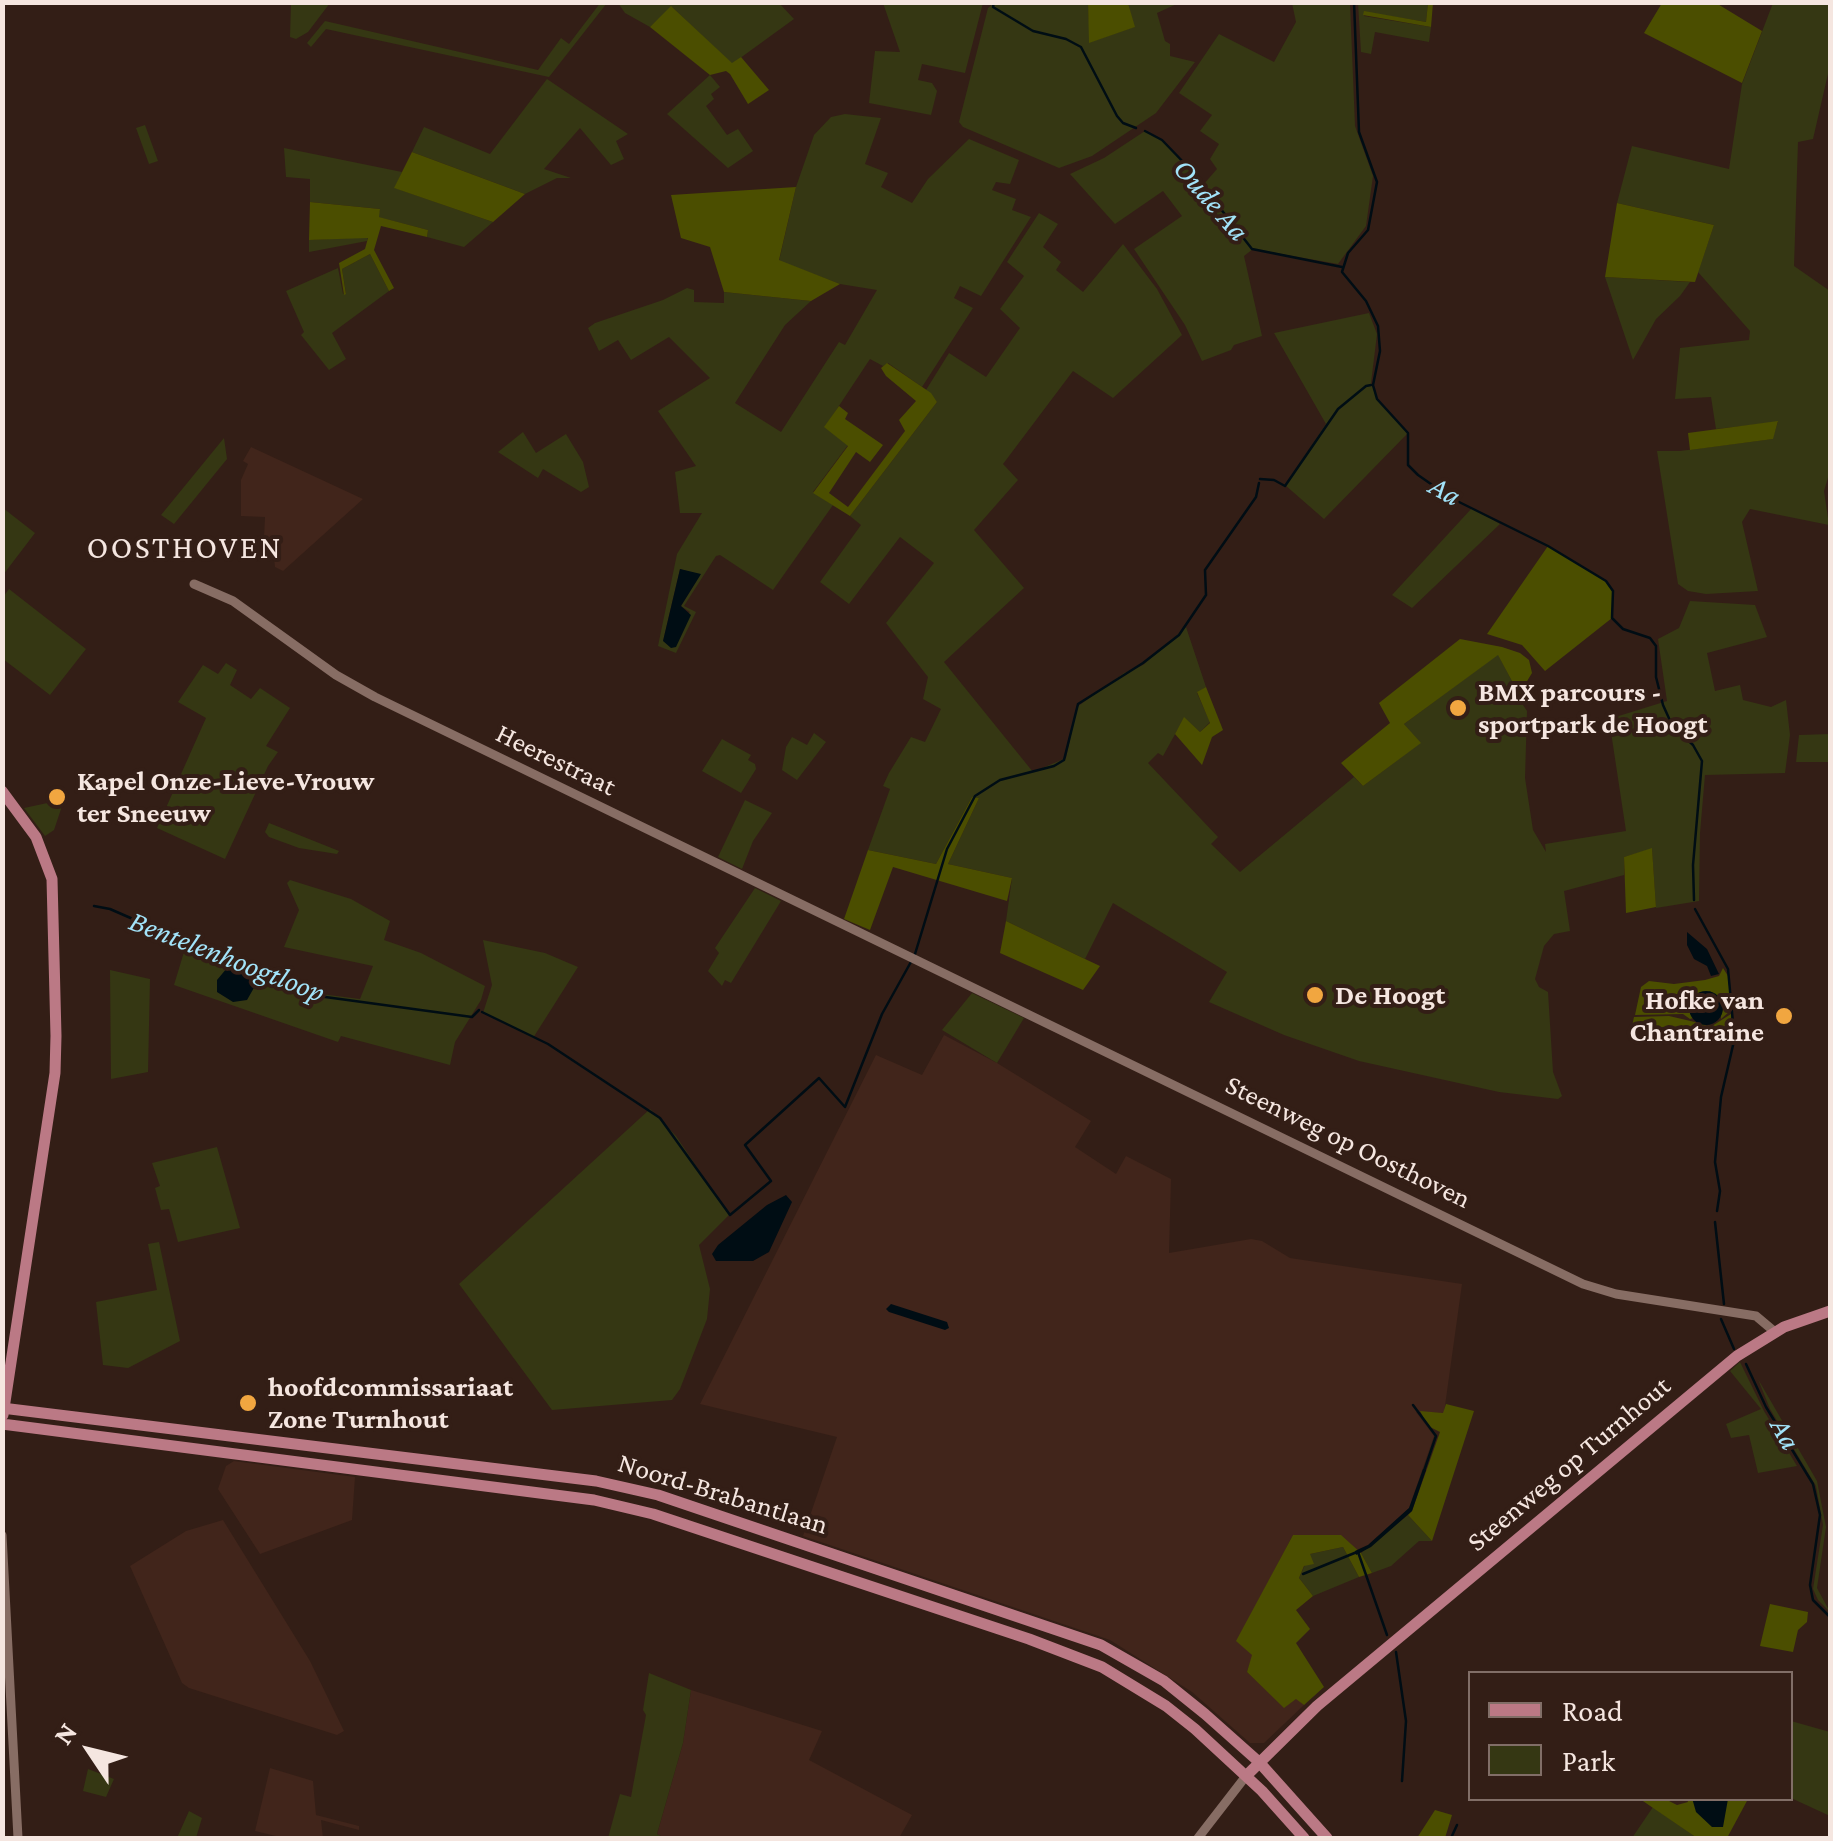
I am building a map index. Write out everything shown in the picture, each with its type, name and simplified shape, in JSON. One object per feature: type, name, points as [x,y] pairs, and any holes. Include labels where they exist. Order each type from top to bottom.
[{"type":"main road","points":[[2,791],[44,850],[52,879],[55,924],[55,1074],[3,1415]]},
{"type":"main road","name":"Steenweg op Turnhout","points":[[1246,1776],[1304,1717],[1737,1356],[1775,1332],[1830,1311]]},
{"type":"main road","name":"Noord-Brabantlaan","points":[[3,1415],[596,1481],[658,1495],[1101,1645],[1164,1682],[1206,1714],[1258,1762],[1326,1838]]},
{"type":"main road","name":"Noord-Brabantlaan","points":[[3,1415],[594,1500],[653,1514],[1102,1667],[1176,1713],[1246,1776],[1304,1838]]},
{"type":"main road","points":[[793,1560],[800,1543]]},
{"type":"street","name":"Heerestraat","points":[[194,584],[233,602],[376,697],[910,956]]},
{"type":"street","name":"Steenweg op Oosthoven","points":[[910,956],[1583,1284],[1616,1294],[1756,1316],[1775,1332]]},
{"type":"street","points":[[2,1534],[18,1838]]},
{"type":"street","points":[[1198,1838],[1246,1776]]},
{"type":"shaded area","points":[[1088,3],[1128,3],[1135,27],[1089,43]]},
{"type":"shaded area","points":[[1428,3],[1433,3],[1431,27],[1363,15],[1364,11],[1426,22]]},
{"type":"shaded area","points":[[1662,3],[1716,3],[1762,31],[1742,83],[1644,33]]},
{"type":"shaded area","points":[[671,6],[732,63],[741,57],[769,90],[748,104],[730,74],[726,71],[710,75],[650,27]]},
{"type":"shaded area","points":[[412,152],[525,194],[493,222],[394,188]]},
{"type":"shaded area","points":[[796,187],[779,260],[840,284],[811,301],[724,292],[710,247],[681,238],[671,195]]},
{"type":"shaded area","points":[[310,202],[380,209],[379,217],[428,230],[427,237],[381,226],[374,250],[394,288],[389,291],[370,254],[342,269],[344,295],[339,263],[365,249],[368,238],[309,240]]},
{"type":"shaded area","points":[[1617,203],[1714,225],[1695,282],[1605,277]]},
{"type":"shaded area","points":[[887,363],[931,393],[937,402],[850,516],[813,493],[848,446],[824,427],[839,406],[848,413],[845,419],[883,445],[870,462],[856,452],[829,493],[848,507],[905,431],[899,420],[916,401],[886,376],[881,368]]},
{"type":"shaded area","points":[[1778,421],[1773,439],[1690,450],[1688,433]]},
{"type":"shaded area","points":[[251,447],[363,499],[283,571],[275,567],[272,538],[264,538],[265,517],[241,516],[241,480],[248,464],[243,461]]},
{"type":"shaded area","points":[[1548,546],[1606,581],[1613,591],[1612,618],[1545,671],[1522,645],[1487,634]]},
{"type":"shaded area","points":[[680,569],[701,574],[681,606],[691,615],[676,647],[671,648],[663,641]]},
{"type":"shaded area","points":[[1460,639],[1502,647],[1529,660],[1532,673],[1521,691],[1521,702],[1512,702],[1513,683],[1498,655],[1404,724],[1421,743],[1363,786],[1341,763],[1390,723],[1379,703]]},
{"type":"shaded area","points":[[1206,687],[1223,730],[1212,737],[1202,765],[1175,734],[1184,717],[1200,732],[1210,723],[1197,692]]},
{"type":"shaded area","points":[[972,797],[979,798],[948,864],[1012,878],[1007,901],[893,867],[870,930],[844,919],[868,850],[936,864]]},
{"type":"shaded area","points":[[1652,848],[1656,907],[1626,913],[1624,857]]},
{"type":"shaded area","points":[[1006,921],[1100,966],[1083,990],[1000,953]]},
{"type":"shaded area","points":[[1687,932],[1707,949],[1719,974],[1711,976],[1707,966],[1694,959],[1687,945]]},
{"type":"shaded area","points":[[227,968],[253,979],[255,986],[247,1000],[233,1002],[217,992],[217,980]]},
{"type":"shaded area","points":[[1723,968],[1728,976],[1731,1006],[1721,1019],[1721,1002],[1710,991],[1689,1009],[1693,1018],[1690,1019],[1683,1014],[1635,1015],[1641,987],[1649,981],[1674,984],[1705,980],[1719,976]]},
{"type":"shaded area","points":[[1706,991],[1718,996],[1723,1008],[1718,1020],[1706,1025],[1694,1020],[1689,1008],[1694,996]]},
{"type":"shaded area","points":[[1731,1014],[1731,1030],[1632,1026],[1634,1017],[1669,1016],[1712,1026]]},
{"type":"shaded area","points":[[944,1035],[1091,1121],[1075,1147],[1116,1174],[1126,1156],[1171,1179],[1169,1253],[1251,1239],[1262,1241],[1290,1258],[1462,1284],[1444,1413],[1416,1412],[1434,1436],[1409,1508],[1368,1545],[1356,1550],[1293,1535],[1237,1641],[1253,1655],[1247,1672],[1284,1707],[1297,1698],[1304,1705],[1264,1743],[1250,1743],[1192,1692],[1110,1640],[803,1536],[837,1437],[700,1404],[876,1055],[922,1075]]},
{"type":"shaded area","points":[[786,1195],[792,1202],[769,1252],[753,1261],[716,1261],[712,1254],[718,1245],[767,1205]]},
{"type":"shaded area","points":[[891,1304],[947,1322],[949,1328],[889,1312],[886,1309]]},
{"type":"shaded area","points":[[1446,1404],[1474,1411],[1432,1541],[1408,1515],[1440,1432],[1428,1426],[1420,1411],[1443,1413]]},
{"type":"shaded area","points":[[234,1461],[355,1477],[352,1520],[260,1554],[218,1489],[226,1466]]},
{"type":"shaded area","points":[[1423,1469],[1426,1470],[1412,1511],[1356,1555],[1355,1551],[1368,1545],[1409,1508]]},
{"type":"shaded area","points":[[223,1520],[310,1661],[344,1731],[337,1735],[182,1683],[130,1566],[186,1531]]},
{"type":"shaded area","points":[[1293,1535],[1341,1535],[1361,1553],[1372,1573],[1359,1577],[1343,1547],[1310,1554],[1314,1564],[1304,1566],[1299,1578],[1313,1596],[1296,1610],[1310,1629],[1296,1643],[1324,1687],[1304,1705],[1296,1699],[1284,1708],[1247,1672],[1252,1655],[1236,1641]]},
{"type":"shaded area","points":[[1770,1604],[1808,1612],[1807,1622],[1798,1630],[1793,1652],[1760,1646]]},
{"type":"shaded area","points":[[691,1690],[822,1731],[809,1760],[912,1815],[899,1838],[665,1838],[657,1834],[683,1743]]},
{"type":"shaded area","points":[[270,1768],[313,1781],[316,1815],[359,1826],[359,1830],[321,1820],[323,1838],[284,1838],[255,1831]]},
{"type":"shaded area","points":[[1643,1801],[1669,1801],[1677,1805],[1688,1801],[1747,1801],[1727,1838],[1697,1838]]},
{"type":"shaded area","points":[[1693,1801],[1728,1801],[1723,1827],[1712,1827],[1696,1812]]},
{"type":"shaded area","points":[[1435,1810],[1452,1815],[1445,1838],[1417,1838]]},
{"type":"green space","points":[[291,2],[330,3],[308,32],[296,39],[290,37]]},
{"type":"green space","points":[[601,2],[607,3],[549,77],[326,29],[311,47],[307,43],[325,21],[538,70],[561,38],[569,44]]},
{"type":"green space","points":[[618,3],[779,3],[794,19],[732,64],[672,7],[650,27],[625,13]]},
{"type":"green space","points":[[883,3],[983,3],[965,73],[922,64],[918,80],[932,83],[937,91],[931,115],[869,103],[875,51],[900,52]]},
{"type":"green space","points":[[994,3],[1088,3],[1090,42],[1134,27],[1128,3],[1179,3],[1157,13],[1165,41],[1170,44],[1170,56],[1195,62],[1156,113],[1092,156],[1059,168],[959,122],[988,8]]},
{"type":"green space","points":[[1292,3],[1350,3],[1355,126],[1373,176],[1366,226],[1338,264],[1253,249],[1244,256],[1262,336],[1202,361],[1185,325],[1134,249],[1182,216],[1163,191],[1115,224],[1070,174],[1104,158],[1145,131],[1162,140],[1203,185],[1217,169],[1210,159],[1219,144],[1200,131],[1212,115],[1179,93],[1219,34],[1274,62],[1296,22]]},
{"type":"green space","points":[[1358,3],[1428,3],[1426,22],[1365,12],[1364,16],[1431,27],[1429,42],[1375,32],[1371,54],[1361,52]]},
{"type":"green space","points":[[1773,3],[1830,3],[1830,65],[1813,139],[1798,142],[1794,266],[1830,291],[1830,471],[1824,491],[1829,525],[1750,509],[1742,522],[1758,591],[1706,594],[1688,591],[1678,584],[1657,451],[1772,439],[1778,422],[1716,429],[1711,397],[1675,399],[1680,348],[1749,340],[1750,331],[1698,272],[1714,225],[1617,203],[1632,146],[1729,169],[1742,84]]},
{"type":"green space","points":[[710,75],[720,87],[711,94],[714,99],[706,106],[727,135],[738,129],[753,151],[728,168],[667,114]]},
{"type":"green space","points":[[547,79],[628,134],[616,141],[624,159],[611,165],[580,128],[544,169],[571,178],[557,178],[525,194],[412,152],[424,127],[490,154]]},
{"type":"green space","points":[[845,114],[881,118],[865,164],[888,173],[881,187],[912,203],[928,179],[969,139],[1019,160],[1010,184],[996,182],[992,190],[1016,199],[1012,210],[1031,217],[981,296],[960,286],[954,298],[973,308],[922,387],[888,363],[883,366],[870,359],[825,427],[848,445],[813,492],[833,505],[773,590],[716,556],[684,606],[696,612],[676,653],[658,646],[677,554],[702,513],[680,513],[675,472],[696,466],[658,411],[710,378],[669,337],[631,360],[618,340],[599,351],[588,328],[687,288],[694,290],[694,302],[724,303],[724,292],[811,301],[785,325],[735,403],[781,432],[839,342],[845,345],[877,290],[840,284],[779,261],[796,187],[814,135],[831,117]],"holes":[[[680,569],[700,575],[681,606],[690,612],[663,641]]]},
{"type":"green space","points":[[145,125],[158,161],[149,164],[136,128]]},
{"type":"green space","points":[[284,148],[402,172],[395,188],[493,222],[464,247],[427,237],[428,230],[378,217],[380,209],[310,202],[310,179],[286,177]]},
{"type":"green space","points":[[1039,213],[1058,224],[1043,247],[1061,262],[1056,270],[1083,292],[1123,244],[1157,289],[1182,335],[1113,398],[1073,371],[1003,464],[1018,480],[974,530],[1024,588],[944,662],[1033,772],[1066,758],[1077,707],[1124,673],[1143,665],[1186,627],[1206,687],[1197,693],[1210,722],[1200,732],[1184,718],[1163,756],[1158,753],[1148,763],[1218,837],[1211,844],[1240,872],[1354,777],[1363,786],[1420,743],[1404,724],[1498,654],[1513,683],[1512,701],[1521,702],[1527,711],[1525,778],[1533,830],[1546,852],[1545,844],[1626,831],[1609,719],[1667,701],[1658,639],[1679,628],[1690,601],[1755,605],[1767,637],[1707,653],[1715,691],[1740,685],[1743,700],[1771,707],[1786,700],[1790,735],[1785,773],[1705,775],[1699,901],[1656,908],[1652,849],[1624,857],[1624,875],[1564,891],[1570,931],[1554,934],[1544,946],[1535,979],[1548,992],[1553,1072],[1562,1096],[1558,1099],[1499,1092],[1359,1061],[1284,1035],[1209,1002],[1227,972],[1113,903],[1085,959],[1006,921],[1012,878],[948,864],[979,798],[972,797],[936,864],[868,850],[890,789],[883,786],[889,773],[911,737],[925,742],[941,709],[923,699],[928,677],[886,623],[934,563],[900,537],[849,604],[820,582],[861,525],[850,516],[937,402],[926,390],[949,353],[986,377],[1020,328],[1000,309],[1024,276],[1007,262]]},
{"type":"green space","points":[[368,237],[367,241],[309,252],[309,240]]},
{"type":"green space","points":[[370,254],[389,291],[332,333],[346,359],[329,370],[301,335],[304,332],[286,291],[338,268],[343,294],[346,293],[342,269]]},
{"type":"green space","points":[[1605,277],[1690,282],[1656,319],[1633,360]]},
{"type":"green space","points":[[1369,313],[1377,334],[1371,383],[1377,399],[1408,433],[1324,519],[1285,485],[1326,424],[1274,333]]},
{"type":"green space","points":[[523,432],[536,453],[566,434],[583,462],[589,487],[581,492],[543,469],[538,478],[498,452]]},
{"type":"green space","points":[[224,438],[227,459],[174,524],[161,515]]},
{"type":"green space","points":[[3,508],[35,533],[2,575]]},
{"type":"green space","points":[[1472,508],[1500,524],[1412,608],[1392,595]]},
{"type":"green space","points":[[9,589],[86,649],[50,695],[3,659],[3,597]]},
{"type":"green space","points":[[226,663],[237,670],[230,685],[251,699],[260,688],[290,708],[266,746],[278,752],[225,859],[157,828],[206,718],[178,702],[203,665],[218,674]]},
{"type":"green space","points":[[814,733],[826,742],[797,780],[782,770],[786,747],[792,737],[807,745]]},
{"type":"green space","points":[[1830,734],[1830,762],[1796,762],[1799,735]]},
{"type":"green space","points":[[722,739],[751,755],[748,760],[755,764],[756,769],[741,793],[702,771]]},
{"type":"green space","points":[[745,800],[772,813],[753,841],[742,869],[718,857]]},
{"type":"green space","points":[[52,802],[62,806],[54,830],[45,836],[24,808]]},
{"type":"green space","points":[[269,823],[339,851],[337,854],[299,848],[269,837],[265,832]]},
{"type":"green space","points":[[290,880],[351,899],[390,921],[384,940],[421,953],[485,986],[481,1000],[455,1042],[450,1065],[341,1036],[338,1042],[174,985],[184,952],[145,938],[149,926],[313,993],[360,999],[373,966],[284,947],[299,910],[287,883]]},
{"type":"green space","points":[[755,888],[781,901],[731,983],[725,980],[722,986],[708,971],[719,953],[715,948]]},
{"type":"green space","points":[[483,940],[545,953],[578,967],[533,1038],[483,1013],[492,985]]},
{"type":"green space","points":[[110,970],[150,979],[148,1072],[111,1079]]},
{"type":"green space","points":[[972,993],[1024,1018],[997,1063],[942,1030]]},
{"type":"green space","points":[[650,1109],[676,1136],[729,1215],[699,1245],[710,1289],[707,1319],[672,1400],[552,1410],[459,1284]]},
{"type":"green space","points":[[217,1147],[240,1228],[178,1242],[169,1209],[161,1210],[155,1188],[160,1186],[152,1163]]},
{"type":"green space","points":[[159,1242],[180,1341],[128,1368],[103,1365],[96,1302],[157,1290],[148,1244]]},
{"type":"green space","points":[[1740,1362],[1797,1466],[1758,1473],[1749,1435],[1731,1438],[1726,1424],[1761,1409],[1730,1371]]},
{"type":"green space","points":[[1758,1379],[1817,1481],[1826,1527],[1817,1588],[1830,1612],[1813,1589],[1823,1525],[1816,1486],[1770,1409]]},
{"type":"green space","points":[[1408,1515],[1432,1541],[1419,1541],[1391,1566],[1372,1573],[1361,1553]]},
{"type":"green space","points":[[1343,1547],[1359,1577],[1313,1596],[1299,1578],[1310,1554]]},
{"type":"green space","points":[[649,1673],[691,1690],[683,1743],[657,1834],[665,1838],[608,1838],[620,1794],[631,1797],[646,1715],[643,1710]]},
{"type":"green space","points":[[1793,1722],[1830,1732],[1830,1816],[1793,1799]]},
{"type":"green space","points":[[88,1769],[114,1779],[106,1797],[83,1791]]},
{"type":"green space","points":[[1653,1807],[1697,1838],[1632,1838]]},
{"type":"green space","points":[[189,1811],[202,1818],[196,1838],[177,1838]]},
{"type":"waterway","name":"Oude Aa","points":[[994,2],[993,7],[1033,31],[1081,47],[1117,116],[1136,128]]},
{"type":"waterway","name":"Aa","points":[[1354,2],[1359,132],[1377,182],[1368,230],[1348,253],[1342,272],[1366,301],[1378,326],[1380,351],[1373,385],[1377,399],[1408,433],[1408,465],[1418,475],[1451,498],[1548,546],[1606,581],[1613,591],[1612,618],[1623,629],[1650,638],[1656,646],[1656,677],[1663,705],[1672,725],[1693,745],[1702,761],[1693,865],[1694,900]]},
{"type":"waterway","name":"Oude Aa","points":[[1145,131],[1162,140],[1188,167],[1252,249],[1342,267]]},
{"type":"waterway","name":"Bentelenhoogtloop","points":[[1260,479],[1285,486],[1338,409],[1371,385]]},
{"type":"waterway","name":"Bentelenhoogtloop","points":[[915,954],[947,849],[975,796],[1000,780],[1064,760],[1078,704],[1179,635],[1206,595],[1205,570],[1256,497],[1259,483]]},
{"type":"waterway","name":"Bentelenhoogtloop","points":[[94,906],[110,909],[286,986],[318,996],[472,1017],[479,1010]]},
{"type":"waterway","name":"Aa","points":[[1695,909],[1728,969],[1733,1023],[1734,1041],[1721,1097],[1715,1162],[1720,1191],[1717,1211]]},
{"type":"waterway","name":"Bentelenhoogtloop","points":[[482,1012],[548,1044],[660,1118],[730,1215],[771,1181],[745,1145],[819,1078],[845,1107],[882,1014],[912,960]]},
{"type":"waterway","name":"Aa","points":[[1715,1222],[1724,1304]]},
{"type":"waterway","name":"Aa","points":[[1721,1319],[1734,1349]]},
{"type":"waterway","name":"Aa","points":[[1746,1364],[1766,1407],[1813,1484],[1820,1515],[1810,1585],[1813,1600],[1830,1617]]},
{"type":"waterway","points":[[1413,1405],[1436,1436],[1424,1471]]},
{"type":"waterway","points":[[1303,1574],[1357,1552]]},
{"type":"waterway","points":[[1358,1552],[1387,1635]]},
{"type":"waterway","points":[[1396,1652],[1406,1721],[1402,1781]]},
{"type":"waterway","points":[[1451,1838],[1457,1825]]},
{"type":"place","name":"BMX parcours - sportpark de Hoogt","points":[[1458,708]]},
{"type":"place","name":"Kapel Onze-Lieve-Vrouw ter Sneeuw","points":[[57,797]]},
{"type":"place","name":"De Hoogt","points":[[1315,995]]},
{"type":"place","name":"Hofke van Chantraine","points":[[1784,1016]]},
{"type":"place","name":"hoofdcommissariaat Zone Turnhout","points":[[248,1403]]},
{"type":"district","name":"OOSTHOVEN","points":[[185,548]]}]
